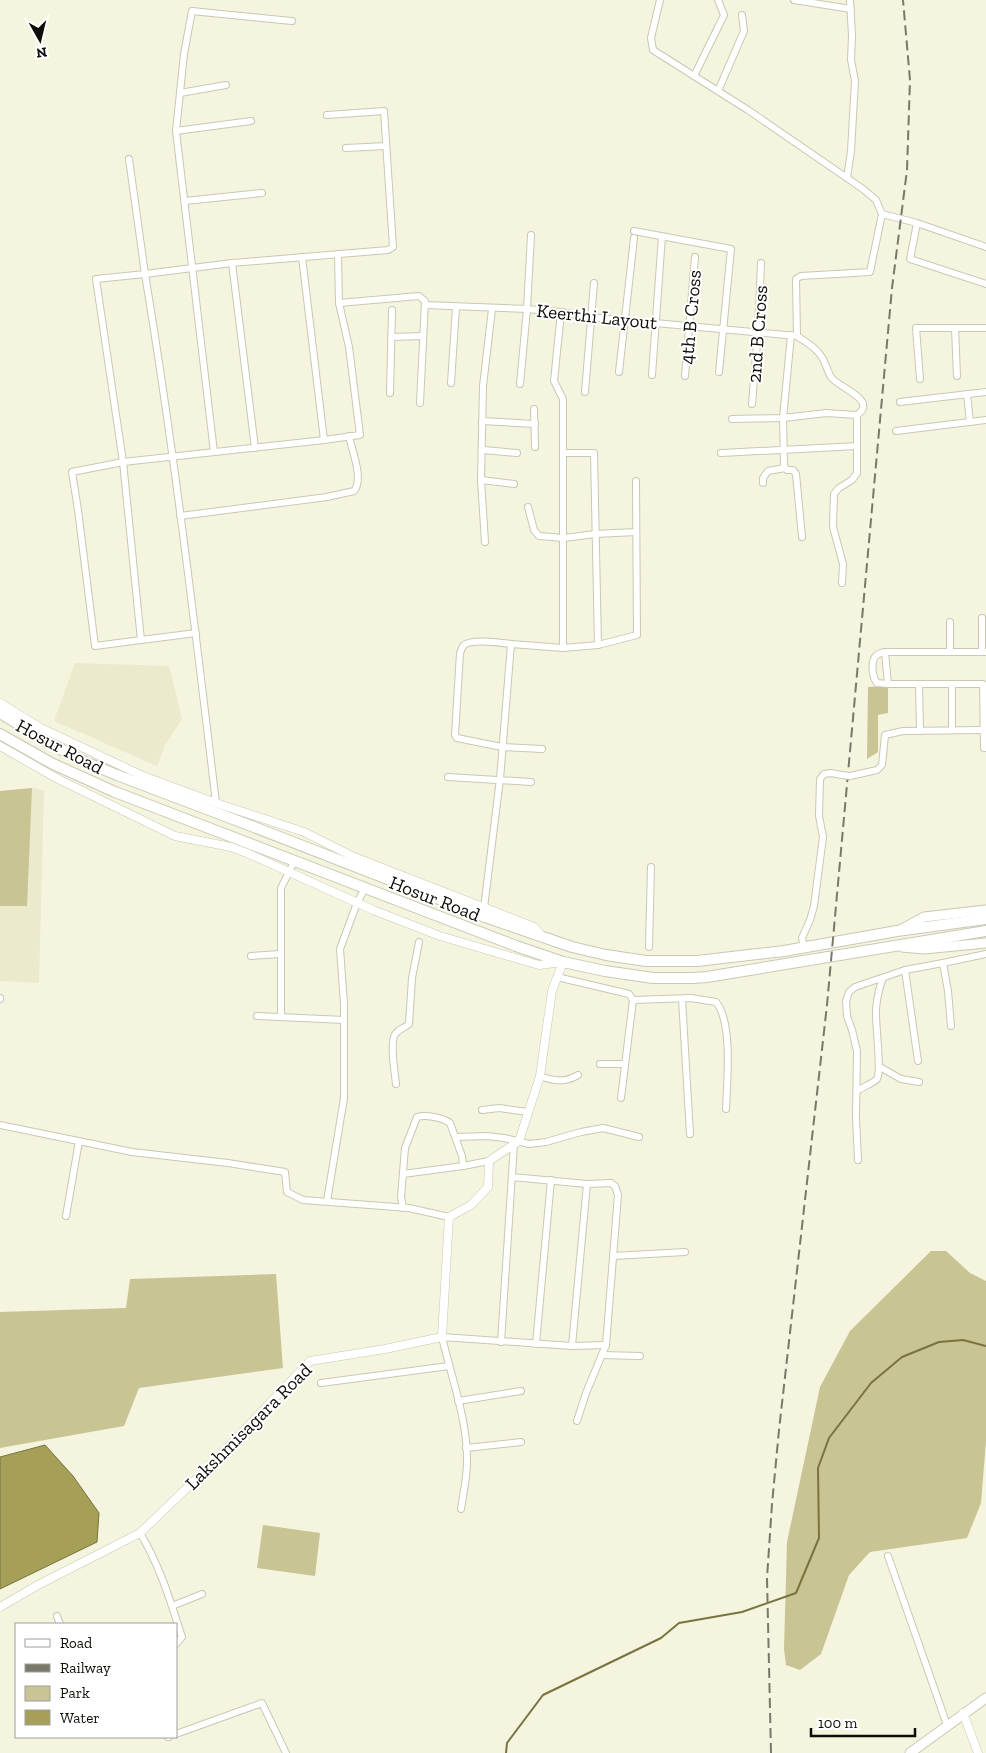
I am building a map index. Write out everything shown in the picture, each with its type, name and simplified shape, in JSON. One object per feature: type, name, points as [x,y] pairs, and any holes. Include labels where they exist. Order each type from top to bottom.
[{"type":"highway","name":"Hosur Road","points":[[0,713],[51,744],[117,776],[543,938],[606,955],[646,961],[697,961],[804,948],[897,931],[986,919]]},
{"type":"highway","name":"Hosur Road","points":[[0,734],[28,751],[84,779],[516,946],[563,962],[605,971],[653,978],[708,977],[986,931]]},
{"type":"main road","points":[[897,931],[924,917],[986,910]]},
{"type":"main road","points":[[895,946],[924,950],[986,943]]},
{"type":"main road","points":[[910,1753],[986,1698]]},
{"type":"street","points":[[660,0],[651,38],[653,50],[718,91],[847,178],[876,200],[882,214],[870,272],[801,276],[796,279],[794,336],[783,418],[785,468]]},
{"type":"street","points":[[694,76],[724,15],[718,0]]},
{"type":"street","points":[[794,0],[850,8]]},
{"type":"street","points":[[847,178],[855,81],[851,60],[850,0]]},
{"type":"street","points":[[214,452],[176,131],[184,54],[192,12],[292,21]]},
{"type":"street","points":[[718,91],[744,31],[742,15]]},
{"type":"street","points":[[180,92],[226,85]]},
{"type":"street","points":[[141,640],[123,462],[96,279],[232,263],[388,250],[392,247],[384,111],[327,115]]},
{"type":"street","points":[[176,131],[251,121]]},
{"type":"street","points":[[346,148],[386,146]]},
{"type":"street","points":[[129,158],[145,274],[158,350],[196,633],[216,803]]},
{"type":"street","points":[[185,200],[262,193]]},
{"type":"street","points":[[882,214],[917,223],[986,248]]},
{"type":"street","points":[[917,223],[910,259],[986,284]]},
{"type":"street","points":[[620,372],[634,234],[662,236],[731,249],[718,372]]},
{"type":"street","points":[[520,384],[532,235]]},
{"type":"street","points":[[652,375],[662,236]]},
{"type":"street","points":[[196,633],[95,646],[72,472],[123,462],[360,435],[349,347],[339,303],[338,254]]},
{"type":"street","points":[[302,257],[324,440]]},
{"type":"street","name":"4th B Cross","points":[[685,376],[695,257]]},
{"type":"street","points":[[232,263],[255,448]]},
{"type":"street","name":"2nd B Cross","points":[[752,404],[761,263]]},
{"type":"street","points":[[585,392],[594,283]]},
{"type":"street","name":"Keerthi Layout","points":[[339,303],[419,296],[425,301],[425,305],[527,309],[590,317],[794,336]]},
{"type":"street","points":[[420,403],[425,305]]},
{"type":"street","points":[[451,383],[456,307]]},
{"type":"street","points":[[485,542],[481,480],[483,386],[492,308]]},
{"type":"street","points":[[390,393],[392,310]]},
{"type":"street","points":[[561,312],[554,381],[563,399],[564,648]]},
{"type":"street","points":[[920,379],[916,328],[986,328]]},
{"type":"street","points":[[955,328],[958,376]]},
{"type":"street","points":[[391,337],[423,336]]},
{"type":"street","points":[[732,419],[783,418],[826,413],[856,415],[860,412],[863,405],[856,393],[834,381],[814,347],[794,336]]},
{"type":"street","points":[[900,402],[986,392]]},
{"type":"street","points":[[967,394],[970,422]]},
{"type":"street","points":[[534,409],[534,448]]},
{"type":"street","points":[[842,583],[843,564],[833,527],[834,494],[839,488],[852,480],[857,472],[856,415]]},
{"type":"street","points":[[896,431],[986,420]]},
{"type":"street","points":[[482,421],[534,424]]},
{"type":"street","points":[[180,516],[354,491],[359,479],[349,436]]},
{"type":"street","points":[[721,453],[857,446]]},
{"type":"street","points":[[483,450],[517,453]]},
{"type":"street","points":[[564,453],[594,453],[598,646]]},
{"type":"street","points":[[763,483],[763,478],[768,471],[785,468],[793,470],[796,474],[802,537]]},
{"type":"street","points":[[481,480],[514,484]]},
{"type":"street","points":[[542,749],[502,747],[457,738],[455,735],[460,653],[464,645],[469,643],[564,648],[598,646],[637,635],[636,481]]},
{"type":"street","points":[[528,507],[534,530],[539,536],[564,538],[636,532]]},
{"type":"street","points":[[982,618],[984,652],[885,652],[874,658],[873,662],[874,679],[877,683],[985,684],[984,748],[986,748]]},
{"type":"street","points":[[950,622],[950,652]]},
{"type":"street","points":[[484,908],[500,779],[511,644]]},
{"type":"street","points":[[885,652],[888,684]]},
{"type":"street","points":[[919,684],[920,730]]},
{"type":"street","points":[[952,684],[952,730]]},
{"type":"street","points":[[0,703],[39,727],[143,776],[216,803],[304,832],[354,857],[534,927],[543,938]]},
{"type":"street","points":[[804,948],[802,938],[814,906],[823,837],[819,816],[820,779],[824,774],[831,773],[850,776],[877,770],[882,766],[885,735],[902,731],[920,730],[984,730]]},
{"type":"street","points":[[0,746],[58,779],[175,836],[231,847],[357,903],[440,936],[482,950],[539,965],[563,962],[552,991],[540,1076],[517,1143],[512,1177],[501,1342]]},
{"type":"street","points":[[448,777],[531,782]]},
{"type":"street","points":[[282,1017],[280,954],[281,888],[294,860]]},
{"type":"street","points":[[649,947],[651,867]]},
{"type":"street","points":[[327,1201],[344,1098],[344,1020],[340,948],[357,903],[365,888]]},
{"type":"street","points":[[396,1084],[394,1035],[409,1024],[412,978],[419,942]]},
{"type":"street","points":[[251,956],[280,954]]},
{"type":"street","points":[[858,1160],[856,1051],[847,1016],[846,1001],[849,992],[856,987],[905,970],[986,954]]},
{"type":"street","points":[[943,963],[951,1026]]},
{"type":"street","points":[[905,970],[918,1061]]},
{"type":"street","points":[[557,977],[628,994],[632,1000],[621,1098]]},
{"type":"street","points":[[857,1091],[868,1083],[874,1082],[878,1077],[880,1067],[877,1051],[876,1009],[883,978]]},
{"type":"street","points":[[632,1000],[682,999],[716,1002],[721,1008],[727,1028],[726,1109]]},
{"type":"street","points":[[682,999],[690,1134]]},
{"type":"street","points":[[256,1016],[344,1020]]},
{"type":"street","points":[[600,1064],[624,1064]]},
{"type":"street","points":[[880,1067],[900,1079],[919,1082]]},
{"type":"street","points":[[540,1076],[559,1081],[578,1075]]},
{"type":"street","points":[[482,1110],[499,1108],[528,1112]]},
{"type":"street","points":[[403,1208],[401,1197],[406,1144],[411,1137],[417,1117],[446,1120],[450,1123],[456,1136],[463,1166]]},
{"type":"street","points":[[0,1125],[132,1152],[228,1163],[285,1172],[287,1192],[303,1200],[403,1208],[449,1217],[471,1206],[488,1187],[489,1161]]},
{"type":"street","points":[[456,1136],[487,1136],[529,1144],[546,1142],[603,1128],[639,1137]]},
{"type":"street","points":[[66,1216],[80,1141]]},
{"type":"street","points":[[403,1174],[489,1161],[517,1143]]},
{"type":"street","points":[[512,1177],[587,1184],[611,1183],[615,1186],[618,1196],[606,1345],[586,1393],[577,1421]]},
{"type":"street","points":[[536,1344],[551,1180]]},
{"type":"street","points":[[572,1346],[587,1184]]},
{"type":"street","points":[[449,1217],[442,1337],[463,1421],[466,1448],[467,1462],[461,1509]]},
{"type":"street","points":[[613,1256],[685,1252]]},
{"type":"street","points":[[442,1337],[572,1346],[606,1345]]},
{"type":"street","name":"Lakshmisagara Road","points":[[0,1607],[38,1585],[140,1533],[213,1463],[310,1361],[385,1349],[442,1337]]},
{"type":"street","points":[[602,1355],[640,1356]]},
{"type":"street","points":[[322,1383],[449,1366]]},
{"type":"street","points":[[458,1401],[521,1391]]},
{"type":"street","points":[[466,1448],[521,1442]]},
{"type":"street","points":[[140,1533],[156,1561],[177,1623]]},
{"type":"street","points":[[888,1556],[947,1726]]},
{"type":"street","points":[[172,1606],[202,1594]]},
{"type":"street","points":[[56,1616],[60,1623]]},
{"type":"street","points":[[178,1625],[182,1637],[178,1642]]},
{"type":"street","points":[[178,1733],[262,1703],[286,1753]]},
{"type":"street","points":[[963,1713],[978,1753]]},
{"type":"shaded area","points":[[75,663],[169,666],[182,719],[165,745],[157,766],[54,721]]},
{"type":"shaded area","points":[[36,788],[44,791],[39,983],[0,981],[0,791]]},
{"type":"green space","points":[[888,686],[888,713],[878,715],[878,752],[867,759],[868,687]]},
{"type":"green space","points":[[32,788],[27,906],[0,906],[0,791]]},
{"type":"green space","points":[[931,1251],[946,1251],[970,1273],[986,1281],[986,1441],[981,1503],[967,1538],[870,1552],[849,1575],[821,1654],[800,1670],[786,1665],[784,1649],[787,1542],[820,1387],[850,1331]]},
{"type":"green space","points":[[276,1274],[283,1368],[139,1388],[124,1426],[0,1448],[0,1312],[126,1308],[130,1279]]},
{"type":"green space","points":[[263,1525],[320,1533],[315,1576],[257,1568]]},
{"type":"water","points":[[45,1445],[73,1476],[99,1513],[97,1542],[0,1589],[0,1457]]},
{"type":"waterway","points":[[506,1753],[507,1743],[543,1695],[661,1638],[679,1623],[742,1612],[796,1593],[819,1538],[818,1468],[829,1438],[871,1383],[902,1357],[939,1342],[963,1340],[986,1346]]},
{"type":"railway","points":[[771,1753],[767,1578],[772,1504],[827,1005],[892,288],[907,170],[910,80],[903,0]]}]
